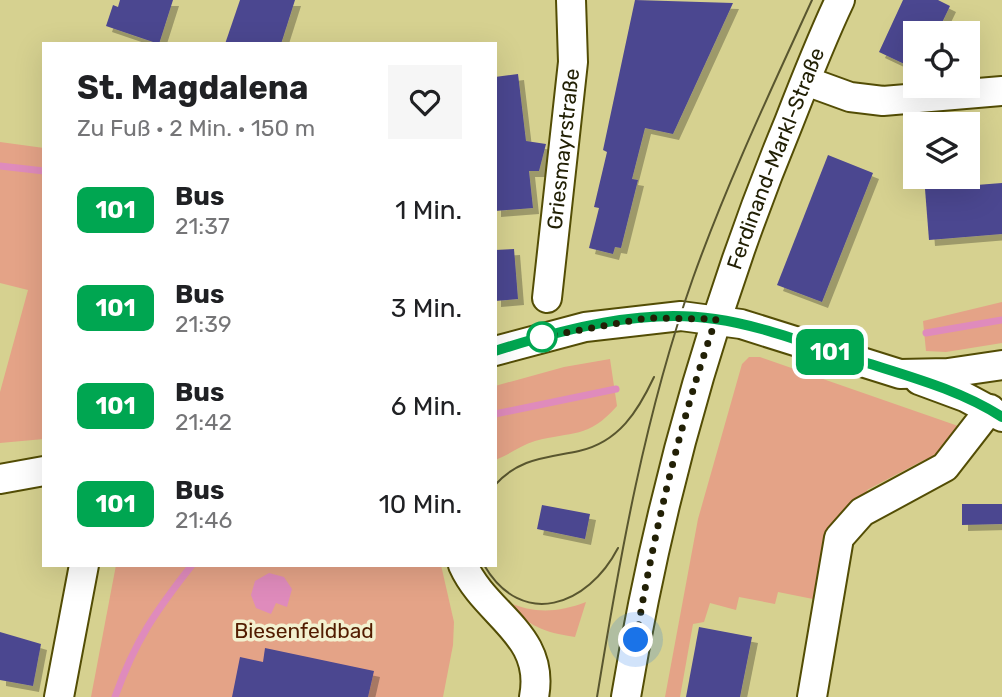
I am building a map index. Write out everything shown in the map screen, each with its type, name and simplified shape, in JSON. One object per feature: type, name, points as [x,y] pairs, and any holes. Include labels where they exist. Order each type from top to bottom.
[{"type":"street","name":"Griesmayrstraße","points":[[547,298],[573,62],[571,0]]},
{"type":"street","name":"Ferdinand-Markl-Straße","points":[[626,697],[663,503],[693,389],[754,209],[840,0]]},
{"type":"street","points":[[806,80],[850,97],[883,101],[1002,90]]},
{"type":"street","points":[[497,350],[550,335],[615,322],[671,316],[716,319],[939,386],[996,413],[945,467],[862,512],[839,538],[812,697]]},
{"type":"street","points":[[900,374],[948,373],[1002,365]]},
{"type":"street","points":[[0,479],[42,471]]},
{"type":"street","points":[[0,495],[42,490]]},
{"type":"street","points":[[59,697],[84,567]]},
{"type":"street","points":[[464,567],[475,587],[522,639],[534,659],[538,673],[534,697]]},
{"type":"green space","points":[[0,142],[42,148],[42,439],[0,443],[0,392],[28,290],[0,283]]},
{"type":"green space","points":[[1002,302],[1002,343],[946,352],[926,351],[923,321]]},
{"type":"green space","points":[[749,357],[760,357],[961,427],[929,464],[926,459],[867,490],[870,497],[818,600],[778,592],[775,604],[739,597],[736,610],[710,603],[704,622],[693,624],[680,697],[665,697],[698,519],[742,364]]},
{"type":"green space","points":[[610,359],[617,406],[607,417],[588,429],[535,441],[497,459],[497,385],[564,367]]},
{"type":"green space","name":"Biesenfeldbad","points":[[116,567],[441,567],[454,622],[453,645],[443,697],[91,697]]},
{"type":"green space","points":[[505,601],[535,610],[555,610],[586,602],[575,637],[553,633],[536,626]]},
{"type":"shaded area","points":[[269,573],[284,577],[292,589],[287,607],[276,603],[271,614],[256,608],[251,595],[255,581]]},
{"type":"building","points":[[120,0],[173,0],[160,42],[106,26],[113,5],[118,7]]},
{"type":"building","points":[[240,0],[295,0],[282,42],[226,42]]},
{"type":"building","points":[[635,0],[733,3],[673,134],[645,128],[632,179],[638,180],[621,248],[615,247],[613,254],[589,248],[599,208],[594,207],[607,152],[603,150]]},
{"type":"building","points":[[903,0],[938,0],[950,6],[943,21],[903,21],[903,63],[879,52]]},
{"type":"building","points":[[518,74],[526,141],[546,144],[539,171],[529,171],[533,208],[497,211],[497,77]]},
{"type":"building","points":[[828,155],[873,173],[822,302],[777,285]]},
{"type":"building","points":[[1002,183],[1002,234],[929,240],[925,189],[980,189],[980,185]]},
{"type":"building","points":[[514,249],[518,299],[497,301],[497,250]]},
{"type":"building","points":[[962,504],[1002,504],[1002,524],[962,525]]},
{"type":"building","points":[[542,505],[590,514],[585,539],[537,529]]},
{"type":"building","points":[[699,627],[752,637],[740,697],[686,697]]},
{"type":"building","points":[[0,632],[41,644],[33,686],[0,680]]},
{"type":"building","points":[[265,648],[374,671],[368,697],[232,697],[240,657],[263,662]]},
{"type":"waterway","points":[[0,166],[42,171]]},
{"type":"waterway","points":[[926,333],[1002,320]]},
{"type":"waterway","points":[[497,414],[616,389]]},
{"type":"waterway","points":[[115,697],[130,659],[147,628],[190,567]]},
{"type":"tram line","points":[[597,697],[636,486],[676,329],[720,207],[812,0]]},
{"type":"tram line","points":[[497,483],[523,464],[593,447],[616,433],[634,413],[654,377]]},
{"type":"tram line","points":[[486,567],[499,585],[517,598],[535,603],[554,603],[572,596],[590,584],[618,548]]},
{"type":"bus line","name":"101","points":[[497,350],[550,335],[615,322],[671,316],[716,319],[741,324],[939,386],[1002,417]]},
{"type":"route","points":[[542,337],[585,327],[646,318],[681,316],[716,319],[693,389],[663,503],[636,640]]}]
